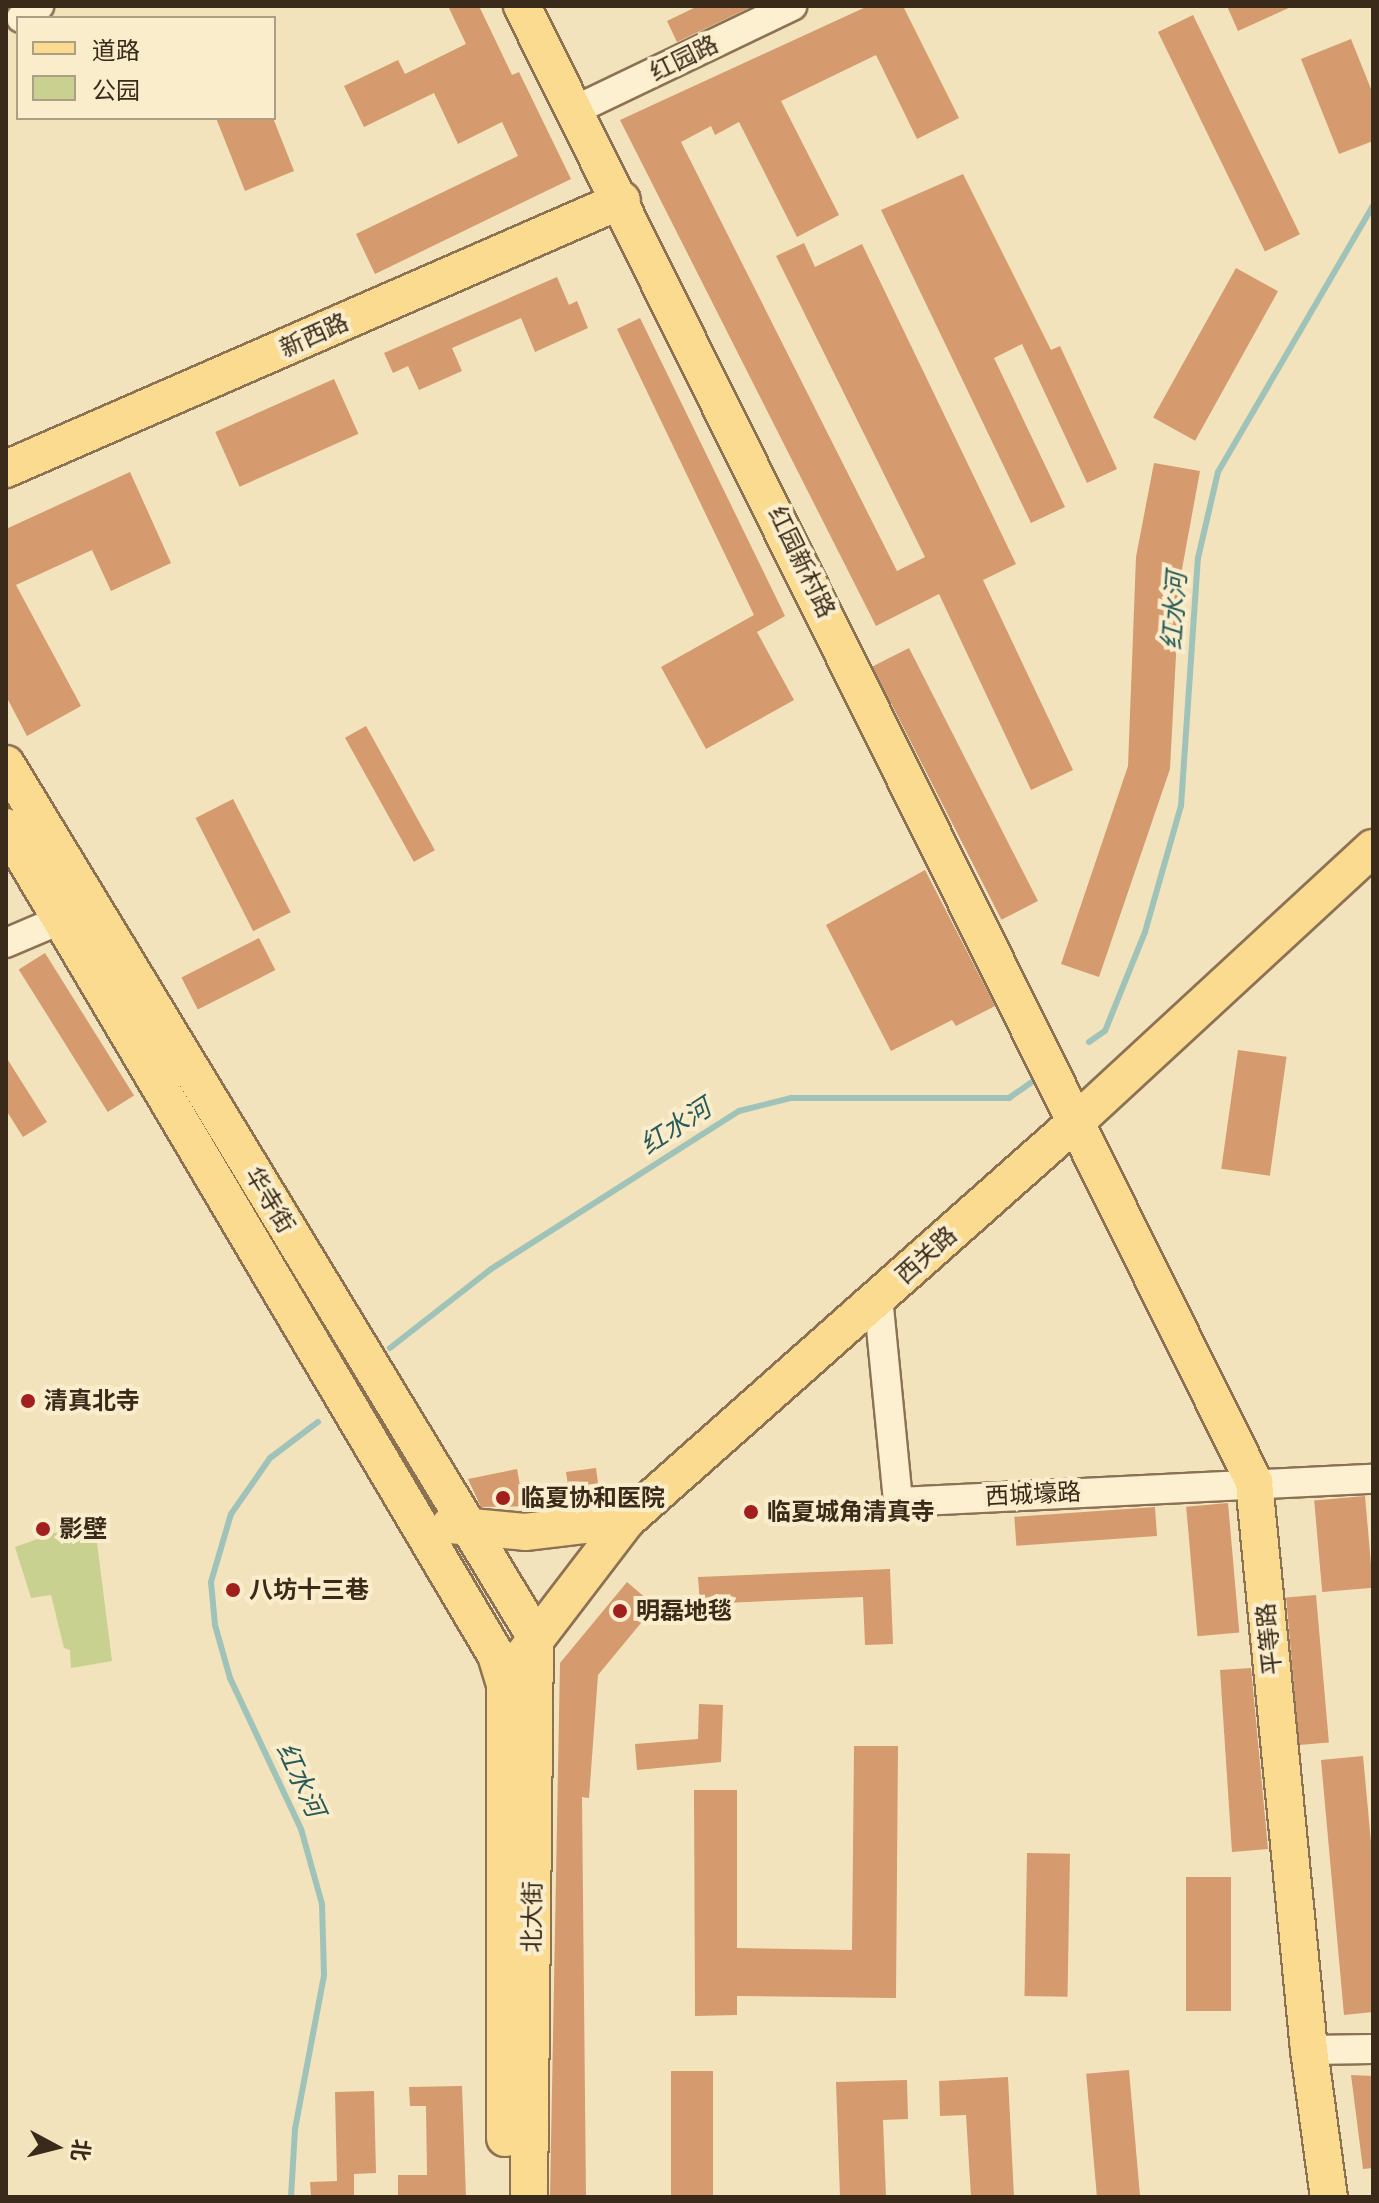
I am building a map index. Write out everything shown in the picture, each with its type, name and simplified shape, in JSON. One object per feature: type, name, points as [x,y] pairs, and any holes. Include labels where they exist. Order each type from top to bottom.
[{"type":"main road","name":"红园新村路","points":[[522,6],[622,200],[1078,1120]]},
{"type":"main road","name":"新西路","points":[[6,469],[622,200]]},
{"type":"main road","name":"华寺街","points":[[6,764],[535,1636]]},
{"type":"main road","name":"华寺街","points":[[6,827],[424,1526],[496,1655],[505,1685]]},
{"type":"main road","name":"西关路","points":[[505,1685],[535,1636],[627,1520],[1078,1120],[1373,848]]},
{"type":"main road","name":"平等路","points":[[1078,1120],[1254,1482],[1309,2050],[1329,2197]]},
{"type":"main road","points":[[424,1526],[466,1524],[525,1532],[627,1520]]},
{"type":"main road","name":"北大街","points":[[529,2197],[535,1636]]},
{"type":"main road","name":"北大街","points":[[505,1685],[506,2197]]},
{"type":"street","name":"红园路","points":[[575,110],[792,6]]},
{"type":"street","points":[[6,943],[60,920]]},
{"type":"street","name":"西城壕路","points":[[878,1297],[898,1502],[1254,1482],[1373,1479]]},
{"type":"street","points":[[1309,2050],[1373,2049]]},
{"type":"green space","points":[[94,1519],[112,1661],[71,1668],[70,1650],[64,1648],[51,1595],[31,1598],[15,1547]]},
{"type":"building","points":[[448,6],[479,6],[512,75],[519,72],[571,179],[375,274],[356,234],[518,156],[502,122],[458,144],[434,93],[364,127],[344,86],[398,60],[405,74],[466,44]]},
{"type":"building","points":[[698,6],[753,6],[677,42],[667,21]]},
{"type":"building","points":[[868,6],[903,6],[959,118],[917,139],[876,55],[781,101],[839,215],[797,237],[739,122],[715,135],[711,126],[681,142],[897,571],[925,557],[776,256],[804,243],[815,267],[862,244],[1016,564],[983,580],[1073,770],[1031,790],[939,594],[876,626],[620,120]]},
{"type":"building","points":[[1227,6],[1293,6],[1238,31]]},
{"type":"building","points":[[1193,15],[1300,234],[1265,251],[1158,32]]},
{"type":"building","points":[[1351,39],[1373,94],[1373,141],[1339,154],[1301,59]]},
{"type":"building","points":[[217,120],[274,120],[294,171],[245,191]]},
{"type":"building","points":[[963,174],[1051,350],[1060,346],[1117,469],[1087,483],[1022,344],[994,358],[1065,507],[1031,523],[881,210]]},
{"type":"building","points":[[1236,268],[1278,291],[1195,441],[1153,418]]},
{"type":"building","points":[[557,277],[569,305],[577,301],[588,328],[535,352],[521,318],[452,348],[462,371],[419,390],[408,366],[393,373],[384,353]]},
{"type":"building","points":[[640,318],[785,616],[757,632],[794,700],[706,749],[661,667],[754,615],[617,329]]},
{"type":"building","points":[[334,379],[358,434],[240,487],[215,432]]},
{"type":"building","points":[[1154,463],[1200,471],[1180,580],[1170,769],[1099,977],[1061,964],[1128,766],[1136,557]]},
{"type":"building","points":[[130,472],[171,563],[111,591],[92,550],[16,585],[81,706],[27,736],[6,696],[6,529]]},
{"type":"building","points":[[909,648],[1038,901],[1001,920],[872,667]]},
{"type":"building","points":[[366,726],[435,850],[414,862],[345,738]]},
{"type":"building","points":[[233,799],[291,912],[253,931],[196,818]]},
{"type":"building","points":[[925,870],[995,1006],[956,1026],[952,1020],[891,1051],[826,925]]},
{"type":"building","points":[[259,938],[275,970],[198,1010],[181,977]]},
{"type":"building","points":[[45,953],[134,1095],[108,1112],[19,969]]},
{"type":"building","points":[[1238,1050],[1287,1057],[1270,1176],[1221,1169]]},
{"type":"building","points":[[6,1057],[47,1122],[23,1137],[6,1110]]},
{"type":"building","points":[[596,1468],[600,1498],[536,1506],[481,1507],[468,1479],[517,1469],[521,1491],[568,1485],[566,1472]]},
{"type":"building","points":[[1365,1496],[1373,1588],[1322,1592],[1314,1500]]},
{"type":"building","points":[[1228,1503],[1239,1633],[1197,1636],[1186,1507]]},
{"type":"building","points":[[1155,1507],[1157,1536],[1016,1546],[1014,1517]]},
{"type":"building","points":[[890,1569],[893,1644],[865,1645],[863,1597],[700,1604],[698,1577]]},
{"type":"building","points":[[627,1582],[655,1606],[598,1675],[589,1798],[582,1797],[586,2197],[550,2197],[560,1663]]},
{"type":"building","points":[[1316,1595],[1329,1742],[1299,1745],[1286,1598]]},
{"type":"building","points":[[1251,1668],[1268,1849],[1232,1852],[1220,1670]]},
{"type":"building","points":[[699,1704],[723,1705],[721,1762],[637,1770],[635,1744],[698,1739]]},
{"type":"building","points":[[854,1746],[898,1746],[896,1998],[737,1996],[737,2015],[695,2016],[694,1790],[737,1790],[737,1948],[852,1950]]},
{"type":"building","points":[[1363,1756],[1373,1864],[1373,2012],[1344,2015],[1321,1760]]},
{"type":"building","points":[[1027,1853],[1070,1854],[1067,1997],[1025,1996]]},
{"type":"building","points":[[1186,1877],[1231,1877],[1231,2011],[1186,2011]]},
{"type":"building","points":[[1129,2070],[1140,2197],[1097,2197],[1086,2074]]},
{"type":"building","points":[[671,2071],[713,2071],[713,2197],[671,2197]]},
{"type":"building","points":[[1351,2075],[1373,2076],[1373,2168],[1363,2169]]},
{"type":"building","points":[[1008,2077],[1014,2197],[971,2197],[966,2115],[940,2116],[939,2081]]},
{"type":"building","points":[[907,2080],[908,2119],[883,2120],[886,2197],[840,2197],[836,2082]]},
{"type":"building","points":[[462,2086],[466,2197],[398,2197],[398,2175],[427,2175],[426,2106],[410,2106],[409,2087]]},
{"type":"building","points":[[374,2091],[376,2173],[354,2174],[354,2197],[311,2197],[310,2182],[337,2181],[335,2092]]},
{"type":"waterway","name":"红水河","points":[[1089,1042],[1105,1031],[1145,932],[1181,806],[1198,558],[1218,472],[1373,206]]},
{"type":"waterway","name":"红水河","points":[[390,1348],[491,1269],[739,1111],[791,1098],[1009,1098],[1032,1082]]},
{"type":"waterway","name":"红水河","points":[[291,2197],[295,2129],[324,1975],[322,1904],[301,1829],[230,1678],[215,1625],[211,1582],[231,1514],[270,1458],[318,1422]]},
{"type":"place","name":"清真北寺","points":[[28,1401]]},
{"type":"place","name":"临夏协和医院","points":[[503,1498]]},
{"type":"place","name":"临夏城角清真寺","points":[[751,1512]]},
{"type":"place","name":"影壁","points":[[43,1529]]},
{"type":"place","name":"八坊十三巷","points":[[233,1590]]},
{"type":"place","name":"明磊地毯","points":[[620,1611]]}]
